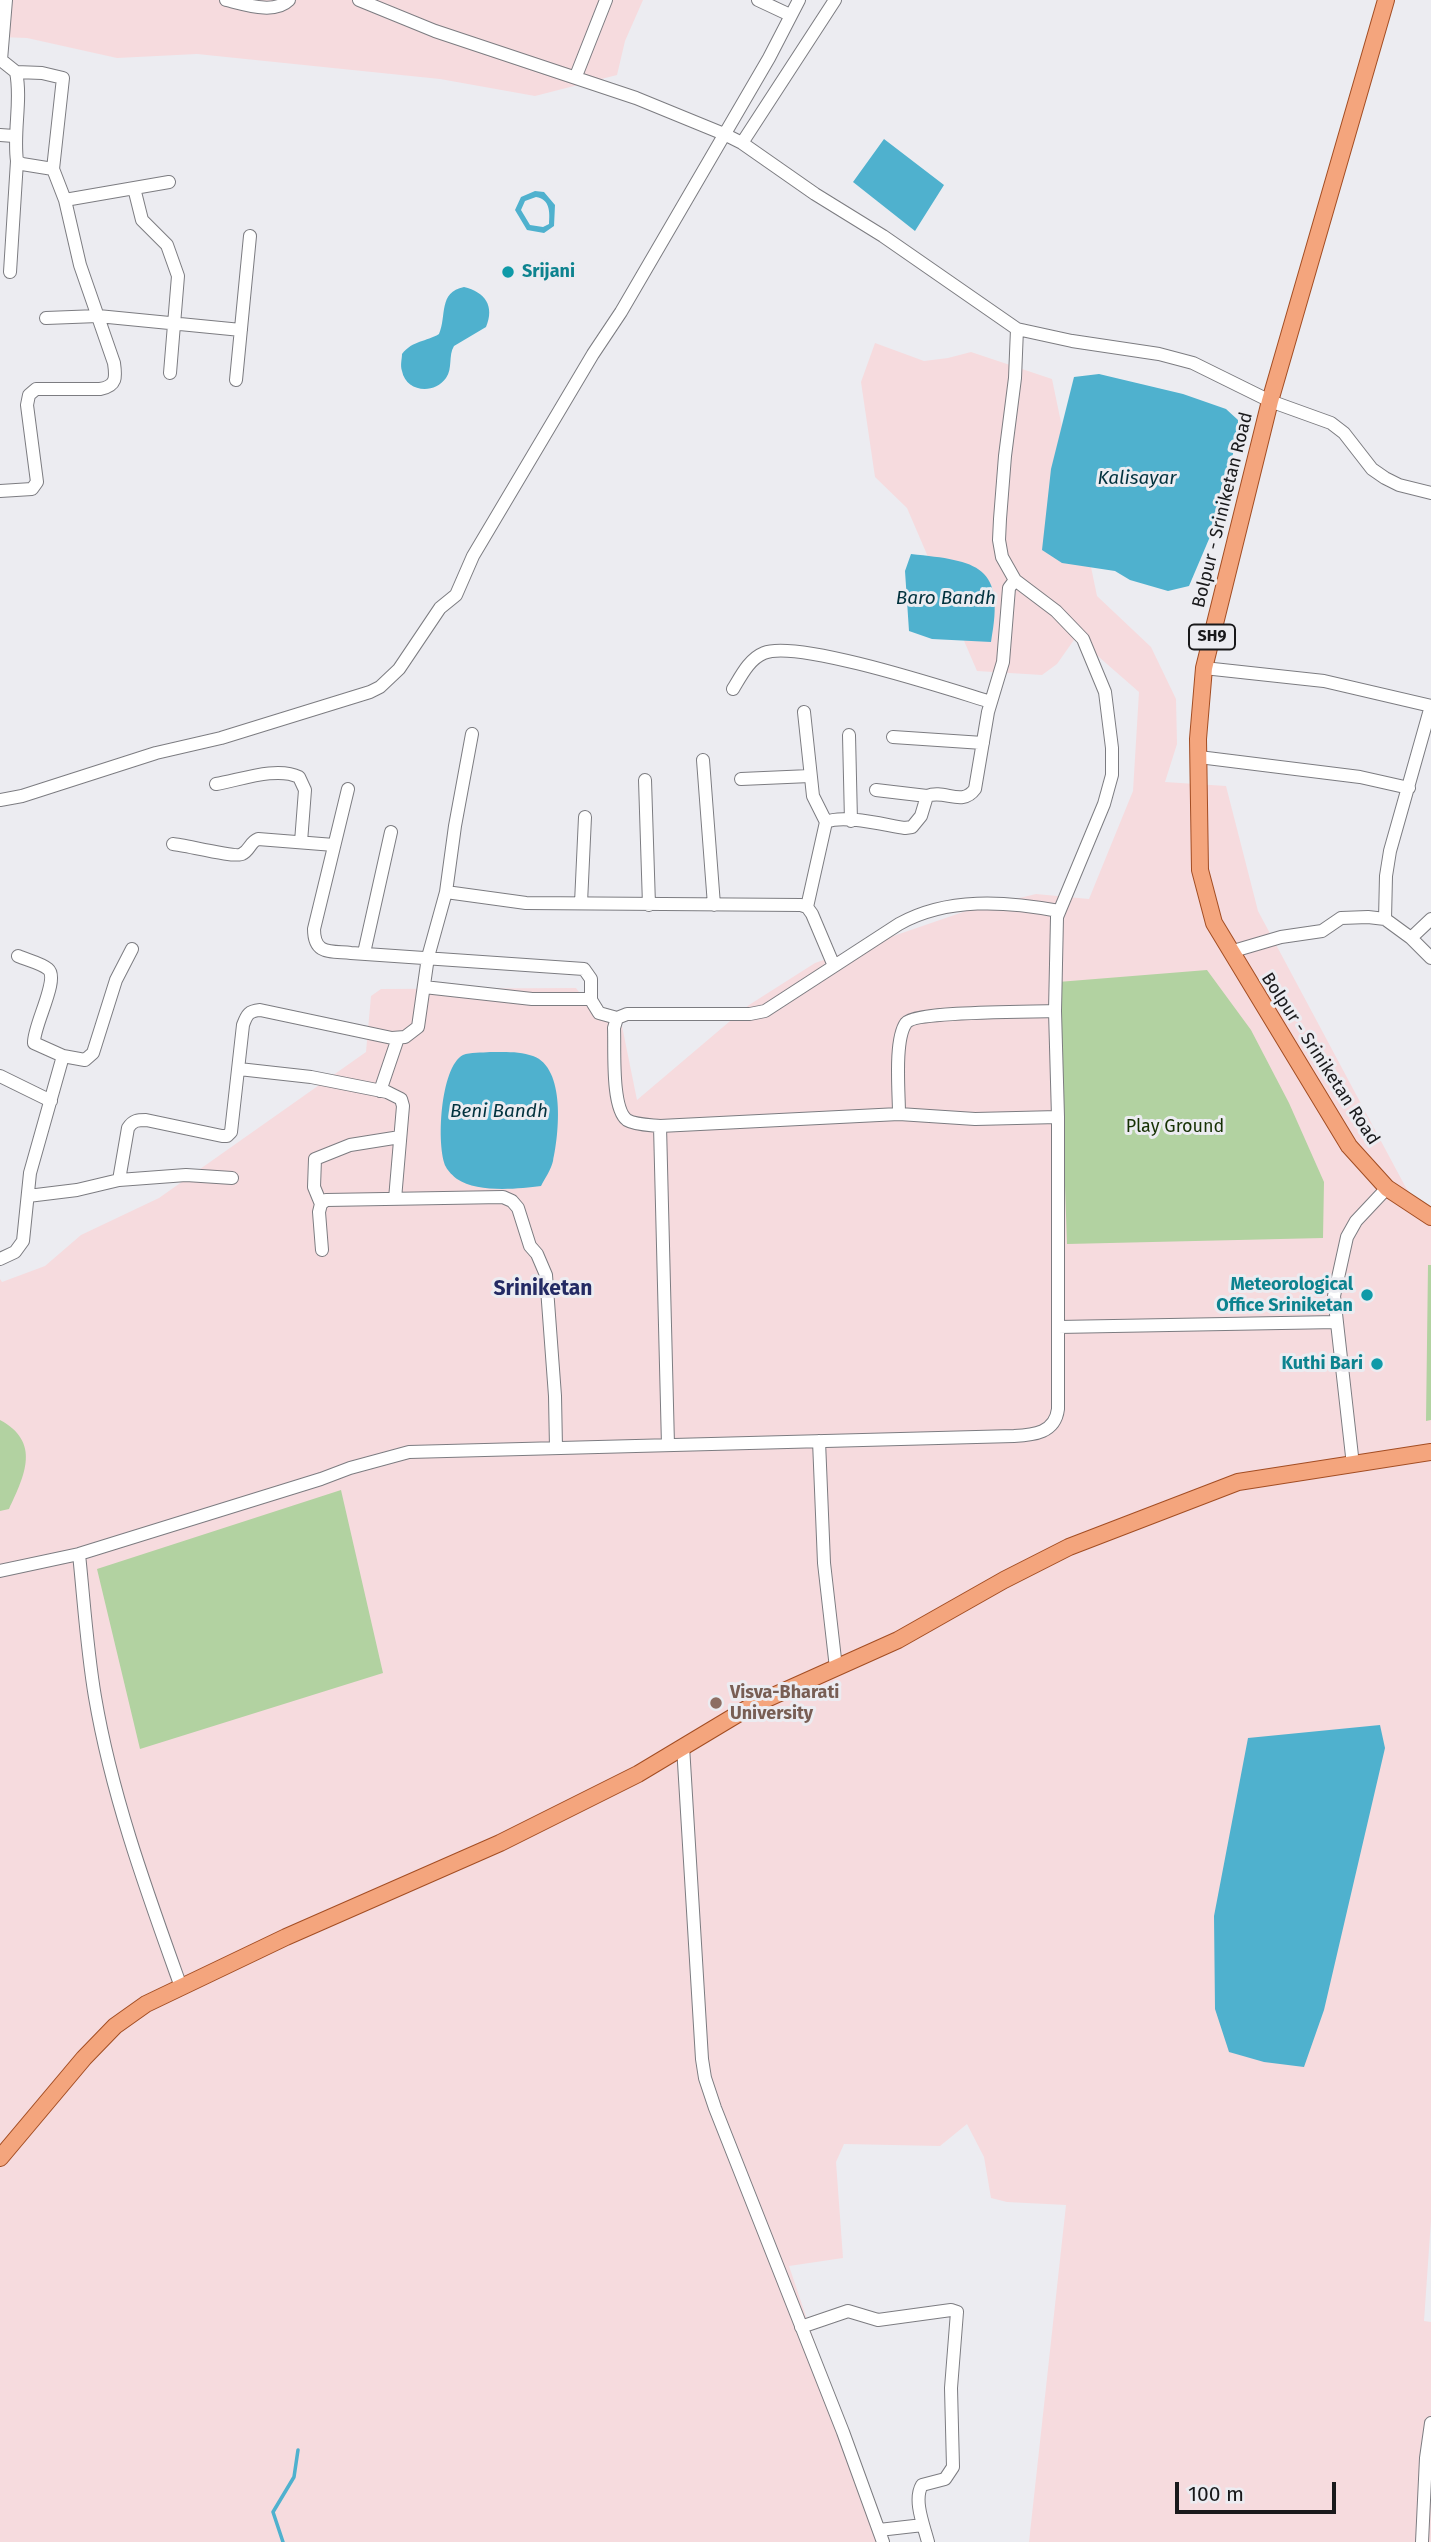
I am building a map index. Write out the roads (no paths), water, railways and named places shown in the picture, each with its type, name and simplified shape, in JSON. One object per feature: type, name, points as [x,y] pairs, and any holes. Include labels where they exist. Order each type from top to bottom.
[{"type":"main road","name":"Bolpur - Sriniketan Road","points":[[1386,0],[1270,401],[1204,668],[1198,739],[1200,870],[1214,923],[1349,1146],[1387,1188],[1431,1217]]},
{"type":"main road","points":[[0,2158],[84,2058],[115,2026],[146,2004],[286,1937],[500,1843],[638,1774],[753,1705],[898,1640],[1004,1580],[1081,1542],[1238,1482],[1431,1451]]},
{"type":"street","points":[[0,491],[32,489],[37,482],[27,405],[29,395],[36,389],[100,389],[110,387],[114,383],[114,363],[80,265],[65,200],[53,169],[62,78],[42,73],[16,72],[1,60],[6,0]]},
{"type":"street","points":[[226,0],[279,7],[289,0]]},
{"type":"street","points":[[359,0],[380,4],[435,31],[576,76],[724,134],[742,143],[1017,329],[1193,363],[1270,401],[1331,423],[1344,433],[1372,468],[1385,478],[1399,485],[1431,493]]},
{"type":"street","points":[[576,76],[606,0]]},
{"type":"street","points":[[758,0],[790,15]]},
{"type":"street","points":[[0,800],[22,796],[156,753],[221,738],[380,687],[399,669],[440,608],[456,595],[473,555],[621,312],[769,58],[799,0]]},
{"type":"street","points":[[742,143],[835,0]]},
{"type":"street","points":[[10,272],[17,161],[14,135],[18,82],[16,72]]},
{"type":"street","points":[[0,135],[14,135]]},
{"type":"street","points":[[17,161],[53,169]]},
{"type":"street","points":[[65,200],[169,182]]},
{"type":"street","points":[[134,188],[142,220],[167,245],[175,265],[178,290],[170,373]]},
{"type":"street","points":[[236,380],[250,236]]},
{"type":"street","points":[[46,318],[98,316],[241,330]]},
{"type":"street","points":[[0,1571],[79,1554],[350,1468],[409,1452],[1014,1436],[1046,1431],[1057,1418],[1058,1117],[1055,1011],[1059,911],[1104,804],[1112,775],[1105,692],[1083,639],[1056,611],[1015,580],[1002,556],[999,541],[1005,456],[1016,378],[1017,329]]},
{"type":"street","points":[[876,790],[927,796],[940,794],[962,799],[969,797],[975,789],[991,702],[1003,662],[1009,588],[1015,580]]},
{"type":"street","points":[[733,689],[744,670],[762,653],[778,649],[805,652],[921,681],[991,702]]},
{"type":"street","points":[[1204,668],[1324,681],[1431,706],[1390,851],[1386,876],[1385,919]]},
{"type":"street","points":[[804,712],[810,776],[817,808],[826,822],[807,907],[834,967]]},
{"type":"street","points":[[119,1180],[131,1122],[146,1121],[222,1136],[231,1132],[243,1025],[247,1014],[253,1010],[398,1038],[411,1034],[418,1027],[428,957],[446,892],[472,734]]},
{"type":"street","points":[[849,735],[851,821]]},
{"type":"street","points":[[893,737],[983,743]]},
{"type":"street","points":[[1199,757],[1360,777],[1409,788]]},
{"type":"street","points":[[703,760],[714,905]]},
{"type":"street","points":[[216,784],[271,774],[291,773],[299,777],[305,790],[301,842]]},
{"type":"street","points":[[741,779],[810,776]]},
{"type":"street","points":[[645,780],[649,905]]},
{"type":"street","points":[[348,789],[314,929],[314,942],[325,950],[584,969],[589,972],[591,1000],[599,1013],[617,1018],[627,1014],[750,1014],[765,1011],[899,924],[939,907],[1009,902],[1059,911]]},
{"type":"street","points":[[826,822],[833,819],[912,827],[921,816],[927,796]]},
{"type":"street","points":[[582,903],[585,817]]},
{"type":"street","points":[[364,953],[391,832]]},
{"type":"street","points":[[173,844],[190,845],[237,856],[245,852],[255,839],[334,845]]},
{"type":"street","points":[[446,892],[526,903],[788,904],[807,907]]},
{"type":"street","points":[[1230,952],[1281,937],[1322,931],[1341,918],[1385,919],[1431,958]]},
{"type":"street","points":[[1410,938],[1431,919]]},
{"type":"street","points":[[18,956],[48,968],[51,973],[51,984],[33,1039],[37,1046],[63,1056],[85,1060],[93,1053],[116,980],[132,949]]},
{"type":"street","points":[[424,987],[532,999],[591,1000]]},
{"type":"street","points":[[900,1114],[900,1039],[906,1024],[912,1018],[1055,1011]]},
{"type":"street","points":[[617,1018],[614,1028],[617,1100],[621,1113],[629,1121],[660,1126],[900,1114],[975,1119],[1058,1117]]},
{"type":"street","points":[[380,1091],[398,1038]]},
{"type":"street","points":[[0,1259],[15,1252],[23,1241],[30,1173],[63,1056]]},
{"type":"street","points":[[239,1069],[311,1077],[380,1091],[401,1099],[404,1106],[395,1199]]},
{"type":"street","points":[[0,1076],[51,1101]]},
{"type":"street","points":[[660,1126],[668,1445]]},
{"type":"street","points":[[322,1250],[319,1212],[321,1204],[314,1187],[315,1159],[350,1145],[400,1137]]},
{"type":"street","points":[[28,1196],[77,1190],[119,1180],[186,1175],[232,1178]]},
{"type":"street","points":[[1353,1465],[1335,1287],[1347,1237],[1356,1221],[1387,1188]]},
{"type":"street","points":[[321,1204],[335,1199],[503,1197],[512,1201],[518,1209],[530,1246],[537,1254],[546,1275],[556,1448]]},
{"type":"street","points":[[1058,1327],[1337,1322]]},
{"type":"street","points":[[819,1441],[824,1563],[836,1668]]},
{"type":"street","points":[[79,1554],[91,1673],[107,1757],[133,1853],[181,1987]]},
{"type":"street","points":[[684,1746],[705,2078],[881,2536],[923,2525]]},
{"type":"street","points":[[801,2327],[848,2311],[862,2313],[875,2320],[951,2310],[957,2312],[951,2388],[953,2467],[945,2479],[920,2487],[919,2505],[928,2542]]},
{"type":"street","points":[[1422,2542],[1427,2505],[1431,2423]]},
{"type":"water","points":[[884,139],[944,185],[915,231],[853,182]]},
{"type":"water","points":[[535,191],[544,192],[555,205],[554,226],[544,233],[527,230],[515,210],[521,197]],"holes":[[[541,198],[547,203],[549,224],[543,227],[530,225],[521,210],[525,201]]]},
{"type":"water","points":[[464,287],[478,292],[489,306],[486,327],[454,346],[448,374],[441,383],[428,389],[415,387],[405,378],[401,367],[402,354],[415,344],[439,334],[447,299],[450,294]]},
{"type":"water","name":"Kalisayar","points":[[1099,374],[1183,394],[1226,409],[1238,420],[1238,436],[1209,539],[1189,586],[1168,591],[1130,580],[1115,571],[1062,563],[1042,550],[1051,469],[1074,377]]},
{"type":"water","name":"Baro Bandh","points":[[911,554],[954,560],[982,572],[990,582],[994,597],[995,616],[991,642],[932,639],[909,631],[905,571]]},
{"type":"water","name":"Beni Bandh","points":[[490,1052],[533,1056],[544,1063],[551,1074],[558,1103],[557,1135],[552,1164],[541,1186],[498,1189],[475,1186],[457,1179],[446,1167],[441,1126],[449,1075],[455,1062],[463,1055]]},
{"type":"water","points":[[1380,1725],[1385,1748],[1324,2010],[1304,2067],[1264,2062],[1229,2052],[1215,2009],[1214,1916],[1248,1738]]},
{"type":"waterway","points":[[283,2542],[273,2512],[294,2477],[298,2450]]},
{"type":"place","name":"Srijani","points":[[508,272]]},
{"type":"place","name":"Meteorological Office Sriniketan","points":[[1367,1295]]},
{"type":"place","name":"Kuthi Bari","points":[[1377,1364]]},
{"type":"place","name":"Visva-Bharati University","points":[[716,1703]]},
{"type":"district","name":"Sriniketan","points":[[543,1289]]},
{"type":"park label","name":"Play Ground","points":[[1175,1127]]}]
